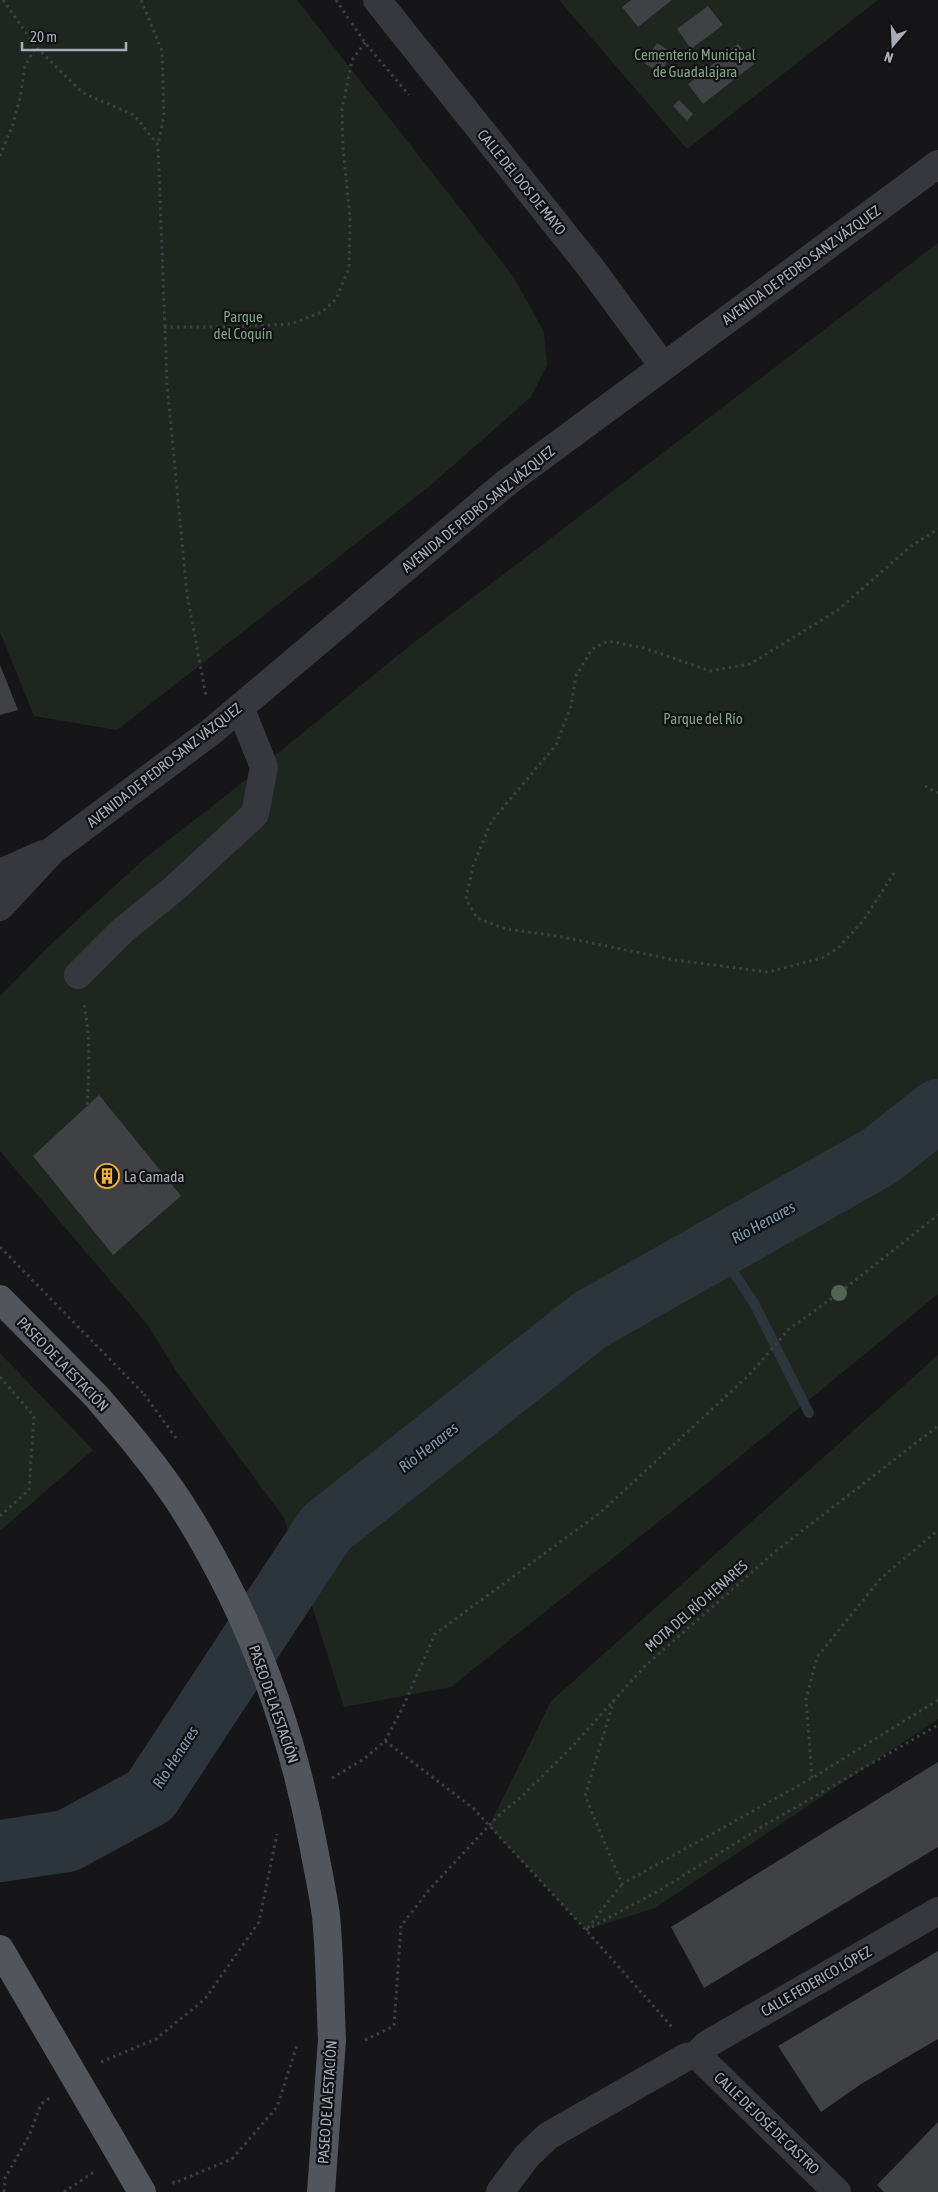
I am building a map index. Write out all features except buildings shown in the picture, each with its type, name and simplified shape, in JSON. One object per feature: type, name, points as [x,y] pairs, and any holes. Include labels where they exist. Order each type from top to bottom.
[{"type":"main road","name":"PASEO DE LA ESTACIÓN","points":[[0,1299],[96,1396],[154,1466],[205,1544],[243,1619],[270,1684],[300,1781],[326,1916],[332,2040],[321,2192]]},
{"type":"main road","points":[[0,1948],[142,2192]]},
{"type":"street","name":"CALLE DEL DOS DE MAYO","points":[[382,7],[591,268],[664,366]]},
{"type":"street","name":"AVENIDA DE PEDRO SANZ VÁZQUEZ","points":[[0,906],[53,850],[212,731],[506,482],[938,164]]},
{"type":"street","points":[[78,975],[122,931],[175,888],[255,814],[264,767],[240,707]]},
{"type":"street","name":"AVENIDA DE PEDRO SANZ VÁZQUEZ","points":[[0,873],[53,850]]},
{"type":"street","name":"CALLE FEDERICO LÓPEZ","points":[[500,2192],[527,2156],[548,2136],[686,2057],[697,2055],[706,2045],[938,1911]]},
{"type":"street","name":"CALLE DE JOSÉ DE CASTRO","points":[[697,2055],[836,2192]]},
{"type":"path","points":[[3,0],[36,47],[83,93],[134,115],[158,145]]},
{"type":"path","points":[[141,0],[162,51],[164,116],[158,145],[167,384],[187,594],[212,731]]},
{"type":"path","points":[[164,327],[226,328],[291,324],[322,312],[336,299],[349,268],[350,218],[343,148],[342,109],[352,60],[382,7]]},
{"type":"path","points":[[0,156],[15,115],[25,66],[36,47]]},
{"type":"path","points":[[894,873],[863,921],[838,948],[822,958],[768,972],[675,960],[557,936],[506,929],[477,918],[466,900],[473,866],[491,822],[556,745],[571,706],[576,676],[592,649],[608,641],[644,648],[710,671],[750,664],[838,610],[911,546],[938,529]]},
{"type":"path","points":[[925,786],[938,793]]},
{"type":"path","points":[[78,975],[88,1020],[89,1066],[87,1107]]},
{"type":"path","points":[[324,1782],[364,1759],[385,1741],[404,1707],[435,1634],[601,1512],[750,1374],[789,1329],[839,1293],[938,1215]]},
{"type":"path","points":[[0,1247],[144,1394]]},
{"type":"path","points":[[0,1377],[34,1416],[29,1490],[0,1516]]},
{"type":"path","name":"MOTA DEL RÍO HENARES","points":[[332,2040],[364,2040],[394,2026],[401,1926],[429,1890],[489,1826],[568,1751],[645,1666],[776,1551],[938,1426]]},
{"type":"path","points":[[812,1778],[806,1699],[817,1657],[881,1578],[938,1530]]},
{"type":"path","points":[[615,1699],[585,1796],[622,1884]]},
{"type":"path","points":[[586,1930],[622,1884],[812,1778],[938,1700]]},
{"type":"path","points":[[586,1930],[660,1890],[765,1825],[938,1725]]},
{"type":"path","points":[[385,1741],[473,1808],[586,1930],[697,2055]]},
{"type":"path","points":[[96,2065],[104,2059],[156,2039],[205,1999],[259,1922],[277,1832]]},
{"type":"path","points":[[168,2175],[174,2183],[232,2158],[277,2107],[299,2040],[332,2040]]},
{"type":"path","points":[[4,2192],[5,2178],[29,2136],[41,2104],[57,2093]]},
{"type":"path","points":[[64,2192],[121,2155]]},
{"type":"green space","name":"Parque del Coquín","points":[[0,0],[297,0],[513,276],[544,332],[547,365],[531,397],[431,485],[117,730],[34,716],[0,632]]},
{"type":"green space","name":"Cementerio Municipal de Guadalajara","points":[[559,0],[878,0],[687,149]]},
{"type":"green space","name":"Parque del Río","points":[[938,243],[938,1294],[726,1468],[451,1687],[344,1707],[284,1518],[176,1371],[147,1324],[0,1151],[0,996],[47,948],[144,859],[228,794],[408,647]]},
{"type":"green space","points":[[0,1353],[93,1450],[0,1531]]},
{"type":"green space","points":[[938,1355],[938,1719],[655,1908],[586,1930],[489,1826],[551,1701]]},
{"type":"waterway","name":"Río Henares","points":[[0,1851],[67,1841],[150,1796],[326,1528],[590,1320],[880,1156],[938,1110]]},
{"type":"waterway","points":[[717,1248],[754,1303],[809,1413]]},
{"type":"place","name":"La Camada","points":[[107,1176]]}]
